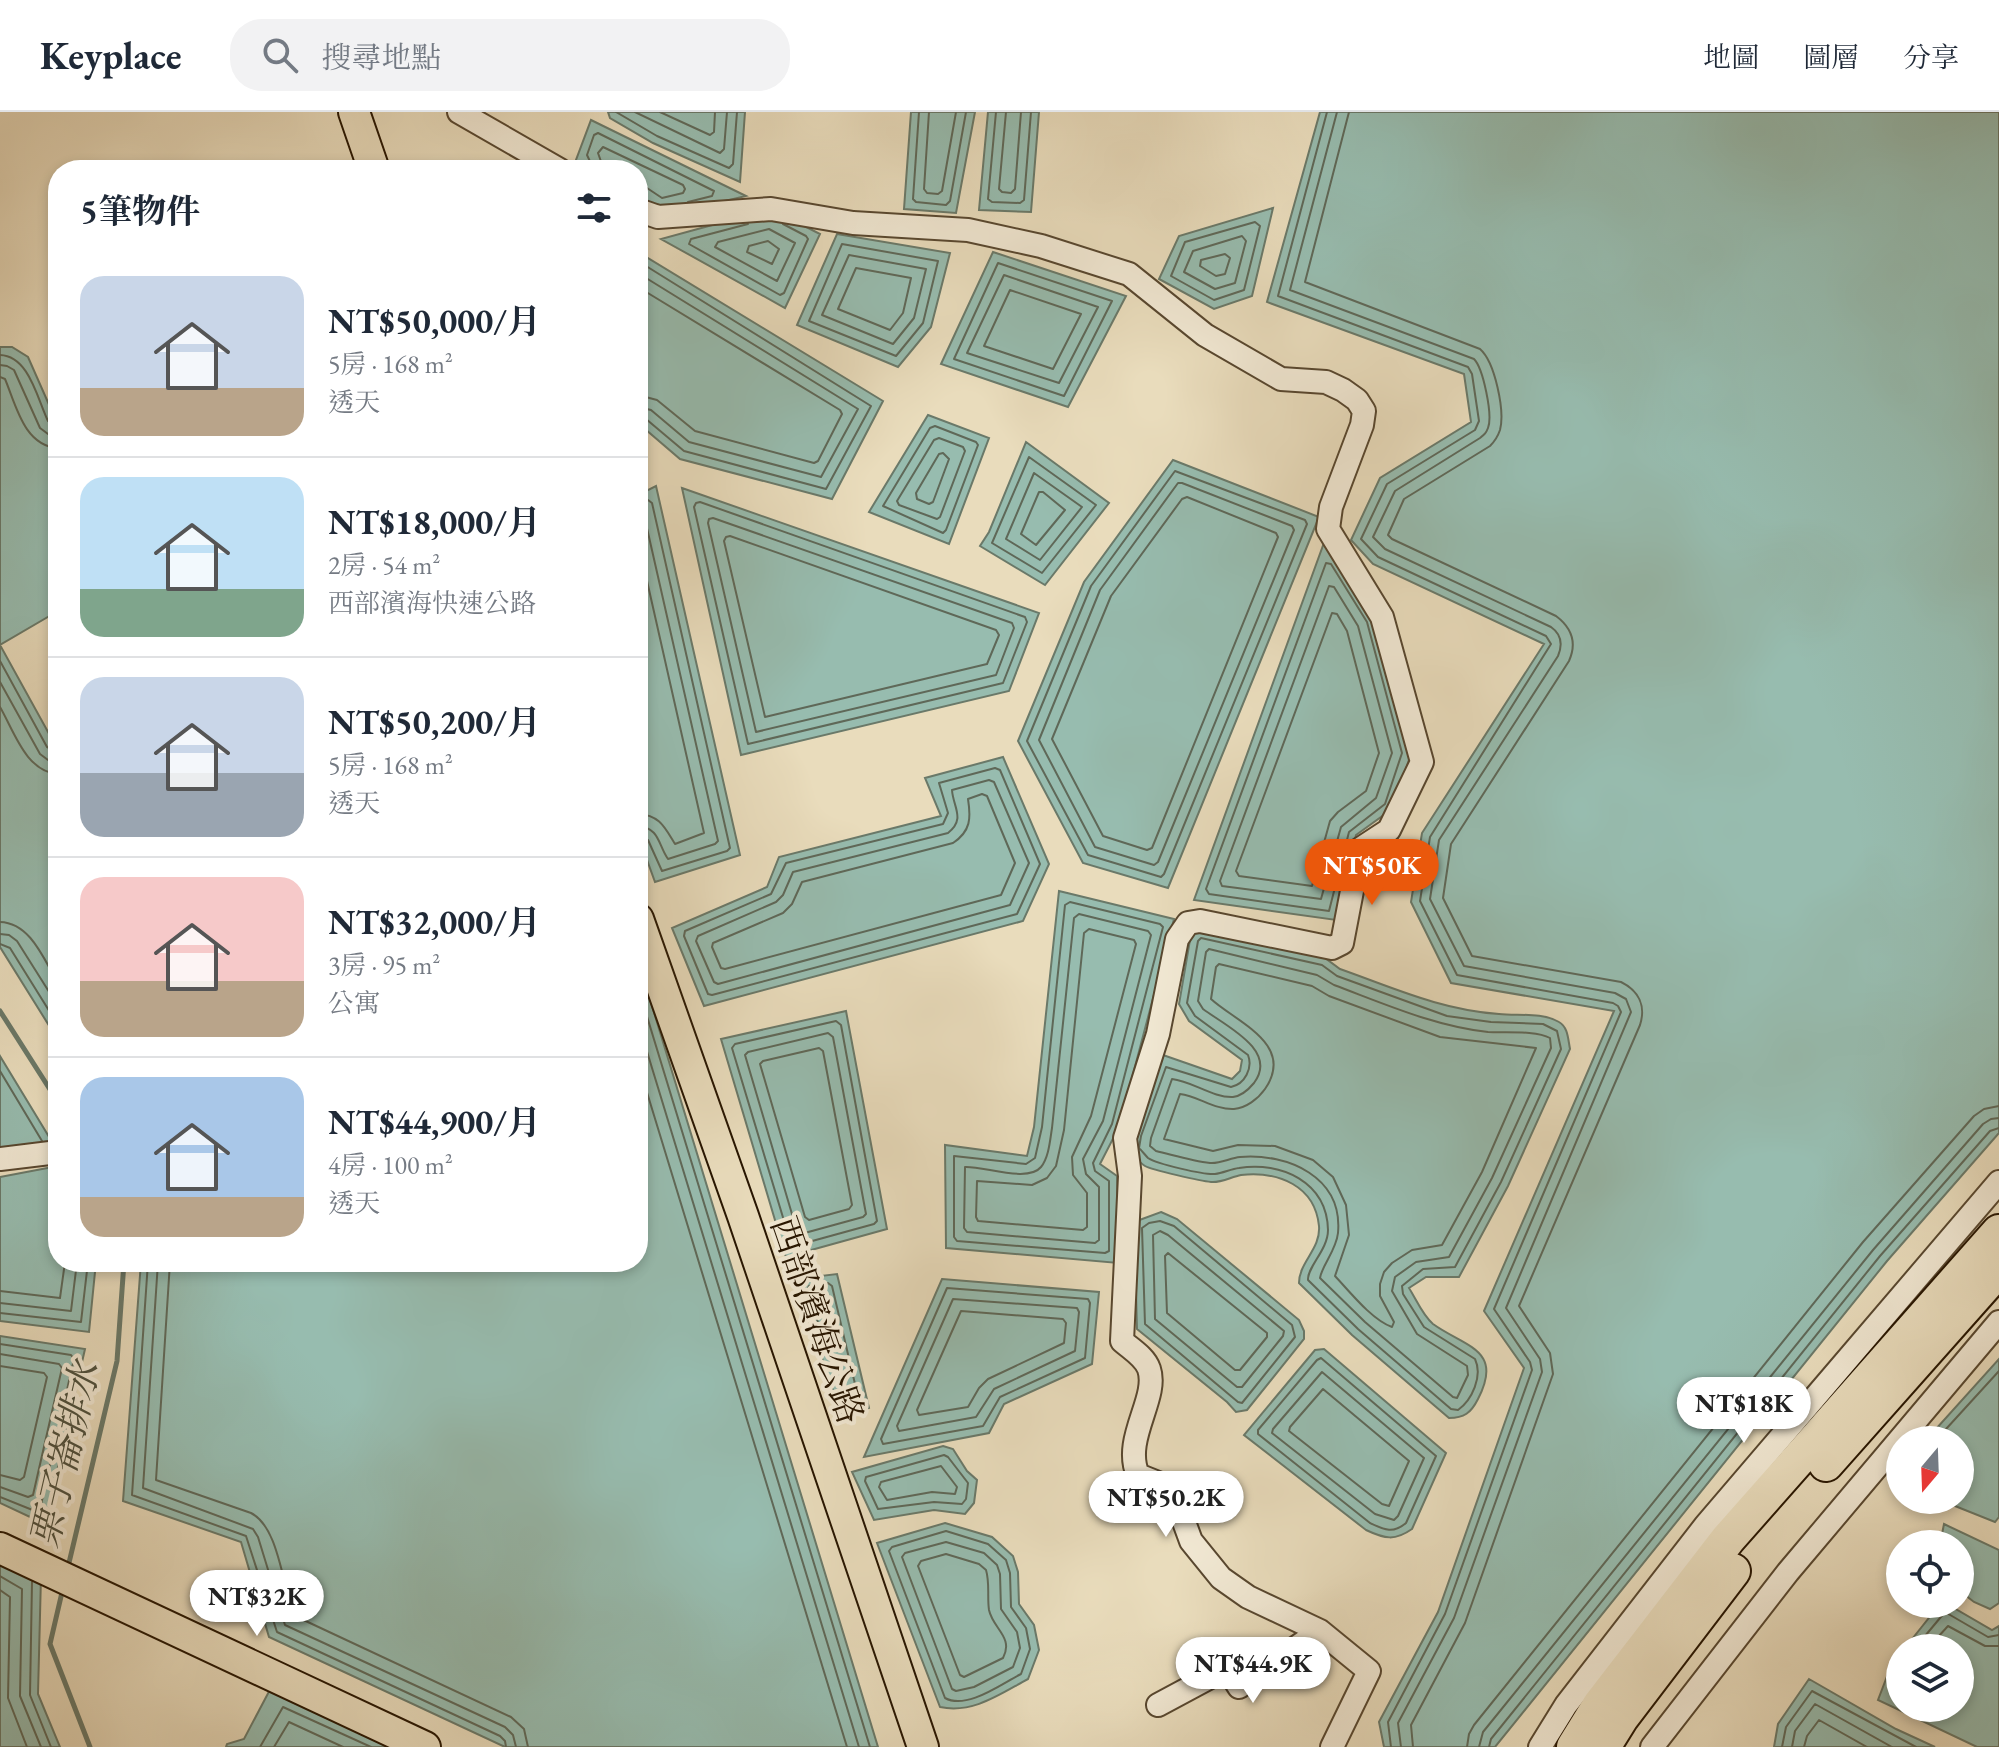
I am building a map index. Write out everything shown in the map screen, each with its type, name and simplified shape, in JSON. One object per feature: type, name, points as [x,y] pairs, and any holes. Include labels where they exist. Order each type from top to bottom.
[{"type":"highway","points":[[1574,1747],[1600,1705],[1728,1539],[1999,1232]]},
{"type":"highway","points":[[1603,1747],[1621,1718],[1749,1550],[1999,1269]]},
{"type":"main road","points":[[354,112],[371,160]]},
{"type":"main road","name":"西部濱海公路","points":[[648,947],[923,1747]]},
{"type":"main road","points":[[8,1552],[425,1747]]},
{"type":"street","points":[[459,112],[543,160]]},
{"type":"street","points":[[648,214],[658,217],[771,209],[853,223],[968,230],[1041,246],[1129,274],[1205,335],[1281,379],[1326,382],[1357,400],[1364,411],[1362,425],[1331,507],[1328,529],[1382,617],[1422,762],[1389,830],[1360,849],[1342,943],[1332,948],[1200,921],[1188,923],[1177,939],[1158,1034],[1125,1138],[1130,1176],[1122,1341],[1149,1368],[1150,1385],[1138,1425],[1133,1463],[1138,1475],[1173,1492],[1191,1541],[1221,1578],[1248,1597],[1320,1631],[1369,1671],[1332,1747]]},
{"type":"street","points":[[0,1159],[48,1153]]},
{"type":"street","points":[[1540,1747],[1566,1705],[1705,1526],[1999,1182]]},
{"type":"street","points":[[1652,1747],[1788,1572],[1999,1322]]},
{"type":"street","points":[[1158,1705],[1227,1668],[1239,1687],[1320,1631]]},
{"type":"water","points":[[608,112],[745,112],[740,182],[653,143],[610,118]]},
{"type":"water","points":[[911,112],[975,112],[956,213],[904,209]]},
{"type":"water","points":[[988,112],[1039,112],[1031,212],[979,210]]},
{"type":"water","points":[[1320,112],[1999,112],[1999,1133],[1887,1261],[1495,1747],[1384,1747],[1379,1722],[1438,1612],[1524,1368],[1484,1311],[1614,1011],[1451,983],[1411,902],[1422,833],[1544,644],[1373,564],[1351,540],[1380,478],[1471,422],[1464,374],[1267,302]]},
{"type":"water","points":[[591,120],[746,196],[658,217],[648,210],[648,160],[576,160]]},
{"type":"water","points":[[1273,208],[1252,296],[1214,309],[1159,279],[1179,236]]},
{"type":"water","points":[[771,209],[820,234],[785,308],[661,239]]},
{"type":"water","points":[[837,234],[950,253],[931,327],[898,367],[797,325]]},
{"type":"water","points":[[993,252],[1126,296],[1068,407],[941,364]]},
{"type":"water","points":[[648,258],[883,401],[832,499],[680,459],[648,432]]},
{"type":"water","points":[[0,347],[12,347],[28,357],[48,402],[48,617],[0,645]]},
{"type":"water","points":[[928,415],[989,438],[949,544],[869,512]]},
{"type":"water","points":[[1026,442],[1109,503],[1045,585],[980,546],[989,532]]},
{"type":"water","points":[[1173,460],[1319,517],[1168,888],[1083,863],[1018,741],[1084,582]]},
{"type":"water","points":[[656,486],[740,855],[655,882],[648,863],[648,490]]},
{"type":"water","points":[[682,488],[1039,613],[1009,691],[741,755]]},
{"type":"water","points":[[1325,540],[1374,618],[1411,754],[1392,809],[1356,835],[1336,920],[1194,900]]},
{"type":"water","points":[[0,645],[48,732],[48,1024],[0,947]]},
{"type":"water","points":[[1003,757],[1049,864],[1023,921],[704,1006],[672,928],[767,887],[779,857],[941,816],[925,778]]},
{"type":"water","points":[[1059,891],[1174,919],[1119,1127],[1100,1164],[1117,1176],[1118,1263],[946,1248],[945,1145],[1027,1156],[1034,1127]]},
{"type":"water","points":[[1196,929],[1325,958],[1340,969],[1437,1003],[1478,1012],[1545,1017],[1564,1027],[1570,1049],[1508,1186],[1459,1277],[1426,1277],[1409,1288],[1429,1321],[1477,1351],[1484,1359],[1485,1382],[1475,1404],[1466,1414],[1449,1418],[1352,1335],[1299,1283],[1302,1268],[1319,1234],[1316,1212],[1303,1191],[1281,1179],[1255,1174],[1215,1182],[1188,1178],[1145,1166],[1131,1153],[1163,1055],[1232,1079],[1240,1071],[1242,1060],[1189,1021],[1179,1004],[1191,934]]},
{"type":"water","points":[[648,993],[878,1747],[505,1747],[269,1637],[241,1542],[123,1501],[140,1272],[648,1272]]},
{"type":"water","points":[[846,1011],[887,1229],[786,1257],[721,1039]]},
{"type":"water","points":[[0,1056],[48,1135],[48,1151],[0,1159]]},
{"type":"water","points":[[48,1168],[48,1272],[95,1272],[89,1332],[0,1321],[0,1177]]},
{"type":"water","points":[[1161,1212],[1177,1219],[1299,1320],[1304,1331],[1304,1339],[1247,1410],[1236,1412],[1137,1329],[1134,1222]]},
{"type":"water","points":[[837,1274],[869,1408],[843,1420],[795,1279]]},
{"type":"water","points":[[942,1279],[1099,1292],[1092,1364],[1004,1404],[989,1433],[864,1457]]},
{"type":"water","points":[[0,1336],[85,1349],[45,1524],[0,1503]]},
{"type":"water","points":[[1324,1349],[1446,1453],[1412,1529],[1395,1537],[1384,1537],[1366,1530],[1244,1435],[1315,1350]]},
{"type":"water","points":[[1999,1359],[1999,1517],[1995,1522],[1974,1514],[1974,1426],[1939,1426]]},
{"type":"water","points":[[943,1446],[953,1449],[977,1480],[974,1503],[965,1514],[934,1510],[874,1520],[852,1472]]},
{"type":"water","points":[[945,1523],[992,1537],[1013,1556],[1018,1572],[1019,1604],[1034,1625],[1039,1650],[1028,1679],[986,1701],[964,1708],[940,1707],[877,1543]]},
{"type":"water","points":[[1944,1524],[1957,1530],[1943,1530]]},
{"type":"water","points":[[1974,1538],[1999,1550],[1999,1603],[1990,1609],[1974,1602]]},
{"type":"water","points":[[0,1556],[41,1576],[38,1694],[60,1747],[0,1747]]},
{"type":"water","points":[[1929,1618],[1971,1618],[1992,1630],[1999,1626],[1999,1747],[1977,1747],[1924,1722],[1974,1722],[1974,1634],[1916,1634]]},
{"type":"water","points":[[1809,1679],[1896,1729],[1935,1747],[1774,1747],[1778,1724]]},
{"type":"water","points":[[1886,1679],[1886,1704],[1878,1700]]},
{"type":"water","points":[[274,1682],[413,1747],[226,1747],[244,1739]]},
{"type":"waterway","name":"栗子崙排水","points":[[0,1011],[48,1086]]},
{"type":"waterway","name":"栗子崙排水","points":[[68,1567],[117,1361],[123,1272]]},
{"type":"waterway","name":"栗子崙排水","points":[[63,1588],[50,1644],[90,1747]]}]
